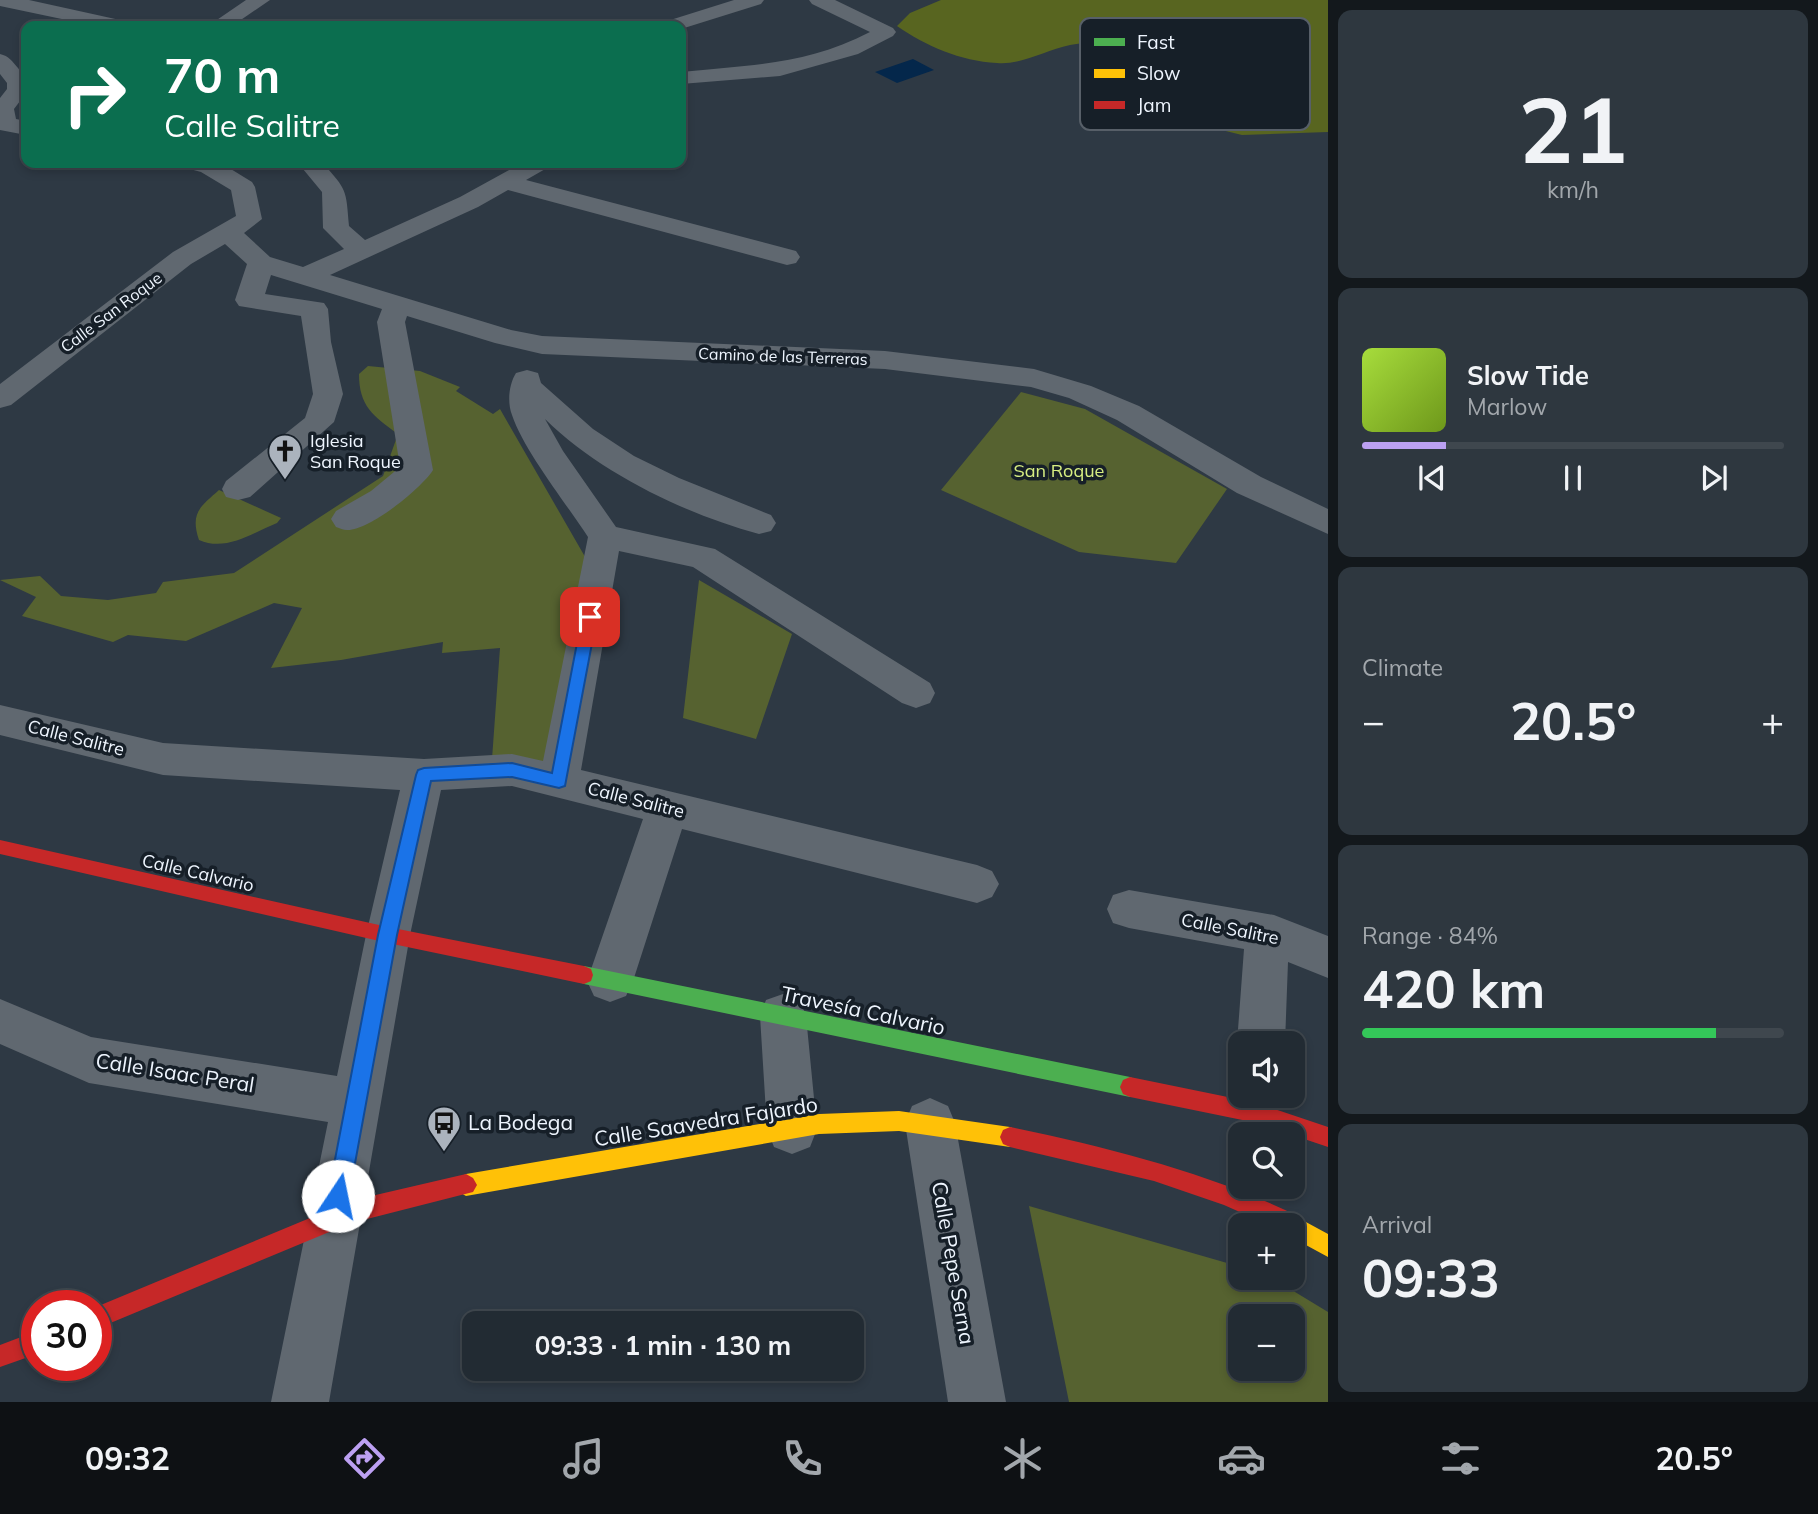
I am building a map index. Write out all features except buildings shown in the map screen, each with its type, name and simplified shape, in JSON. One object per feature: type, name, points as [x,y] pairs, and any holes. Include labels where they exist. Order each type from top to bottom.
[{"type":"street","points":[[4,0],[99,21]]},
{"type":"street","points":[[226,21],[260,0]]},
{"type":"street","points":[[686,21],[754,0]]},
{"type":"street","points":[[686,78],[780,70],[851,50],[886,32],[819,0]]},
{"type":"street","points":[[0,60],[18,82],[18,89],[3,108],[5,124],[21,127]]},
{"type":"street","name":"Calle San Roque","points":[[0,399],[183,258],[249,219],[243,187],[212,168]]},
{"type":"street","points":[[314,168],[334,191],[336,228],[362,251]]},
{"type":"street","points":[[306,276],[470,202],[530,168]]},
{"type":"street","points":[[505,182],[788,257]]},
{"type":"street","name":"Camino de las Terreras","points":[[227,231],[261,263],[542,345],[885,360],[1034,378],[1080,392],[1120,409],[1249,485],[1328,523]]},
{"type":"street","points":[[238,489],[319,422],[328,394],[317,342],[314,309],[249,300],[261,263]]},
{"type":"street","points":[[348,519],[383,499],[417,470],[391,322],[398,304]]},
{"type":"street","points":[[542,345],[529,372],[526,386],[527,415],[549,454],[605,536],[703,557],[916,693]]},
{"type":"street","points":[[0,370],[33,372]]},
{"type":"street","points":[[526,386],[582,437],[625,464],[673,489],[759,523]]},
{"type":"street","points":[[559,781],[605,536]]},
{"type":"street","name":"Calle Salitre","points":[[0,720],[163,759],[424,775],[512,770],[977,884]]},
{"type":"street","points":[[300,1402],[388,935],[424,775]]},
{"type":"street","points":[[610,981],[668,808]]},
{"type":"street","name":"Calle Calvario","points":[[0,848],[388,935]]},
{"type":"street","name":"Calle Salitre","points":[[1129,909],[1267,934],[1328,957]]},
{"type":"street","points":[[1262,1031],[1267,934]]},
{"type":"street","name":"Travesía Calvario","points":[[388,935],[783,1016],[1228,1098]]},
{"type":"street","points":[[783,1016],[792,1129]]},
{"type":"street","name":"Calle Isaac Peral","points":[[0,1021],[89,1060],[357,1103]]},
{"type":"street","name":"Travesía Calvario","points":[[1266,1108],[1328,1137]]},
{"type":"street","name":"Calle Saavedra Fajardo","points":[[112,1312],[334,1219],[408,1198],[472,1184],[792,1129],[872,1120],[930,1123],[993,1133],[1136,1165],[1230,1196],[1266,1213]]},
{"type":"street","name":"Calle Pepe Serna","points":[[930,1123],[977,1402]]},
{"type":"street","name":"Calle Saavedra Fajardo","points":[[1305,1233],[1328,1246]]},
{"type":"street","points":[[0,1356],[21,1348]]},
{"type":"green space","points":[[941,0],[1328,0],[1328,132],[1242,135],[1222,130],[1310,130],[1310,18],[1080,18],[1080,43],[1016,62],[997,63],[970,59],[920,40],[897,26],[910,13]]},
{"type":"green space","points":[[368,366],[420,371],[460,387],[456,391],[493,414],[500,409],[588,562],[549,754],[541,767],[492,759],[500,648],[442,653],[443,642],[341,660],[271,668],[302,608],[274,603],[186,641],[128,635],[113,642],[22,616],[36,597],[0,580],[40,576],[61,596],[108,600],[156,593],[163,582],[234,573],[383,476],[398,434],[381,422],[365,402],[359,374]]},
{"type":"green space","name":"San Roque","points":[[1021,392],[1085,409],[1227,489],[1176,563],[1079,552],[941,490]]},
{"type":"green space","points":[[219,490],[281,518],[277,523],[229,543],[199,540],[196,531],[198,511]]},
{"type":"green space","points":[[699,580],[792,634],[756,739],[683,718]]},
{"type":"green space","points":[[1029,1206],[1228,1263],[1228,1290],[1292,1290],[1328,1312],[1328,1402],[1069,1402]]},
{"type":"water","points":[[913,59],[934,70],[897,83],[875,72]]},
{"type":"traffic: fast","points":[[584,975],[1130,1087]]},
{"type":"traffic: slow","points":[[466,1185],[819,1124],[899,1121],[1010,1137]]},
{"type":"traffic: slow","points":[[1305,1233],[1328,1246]]},
{"type":"traffic: jam","points":[[0,847],[388,935],[584,975]]},
{"type":"traffic: jam","points":[[1130,1087],[1257,1113],[1328,1137]]},
{"type":"traffic: jam","points":[[1010,1137],[1154,1171],[1224,1194],[1267,1213]]},
{"type":"traffic: jam","points":[[112,1311],[334,1219],[367,1208],[466,1185]]},
{"type":"traffic: jam","points":[[0,1356],[21,1348]]},
{"type":"place","name":"Iglesia San Roque","points":[[285,481]]},
{"type":"place","name":"La Bodega","points":[[444,1153]]},
{"type":"route","points":[[338,1196],[388,935],[424,775],[512,770],[559,781],[590,617]]}]
